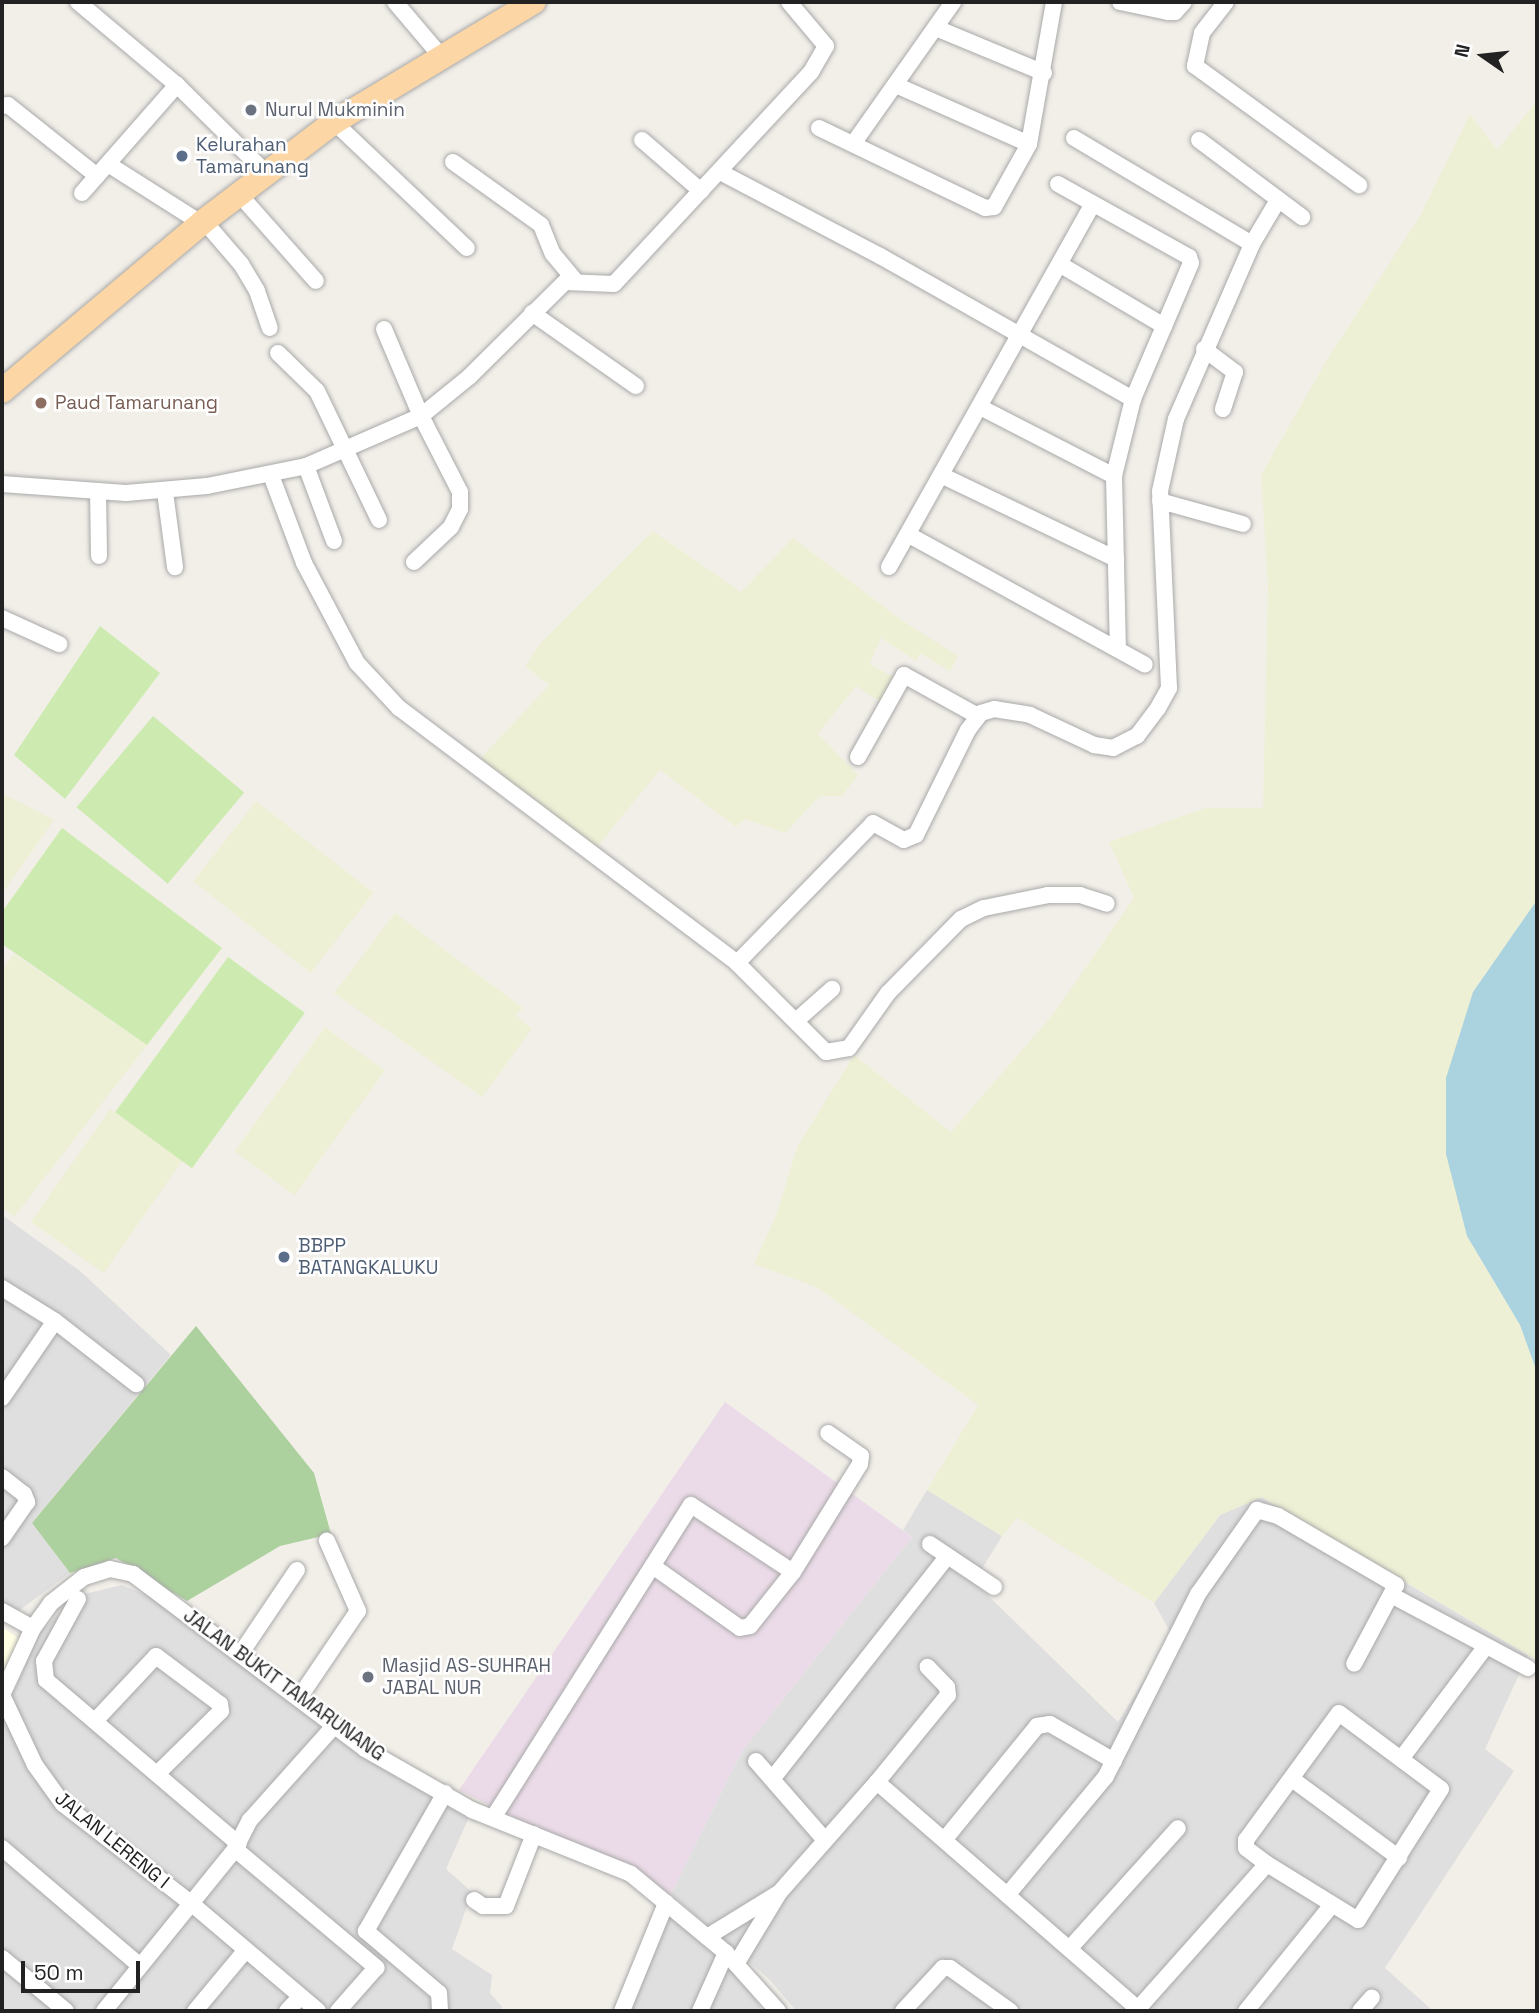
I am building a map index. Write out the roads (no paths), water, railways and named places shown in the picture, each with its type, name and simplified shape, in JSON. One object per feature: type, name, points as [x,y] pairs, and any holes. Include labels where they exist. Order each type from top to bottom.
[{"type":"main road","points":[[2,391],[202,222],[334,122],[440,55],[534,2]]},
{"type":"street","points":[[78,2],[177,85],[266,173]]},
{"type":"street","points":[[396,2],[440,55]]},
{"type":"street","points":[[2,484],[98,491],[165,492],[271,475],[306,466],[421,416],[469,377],[565,282],[575,280],[604,286],[614,284],[822,59],[826,46],[789,2]]},
{"type":"street","points":[[853,144],[898,86],[953,2]]},
{"type":"street","points":[[818,128],[985,208],[994,207],[1003,195],[1028,144],[1044,73],[1054,2]]},
{"type":"street","points":[[1120,2],[1175,12],[1184,2]]},
{"type":"street","points":[[1226,2],[1202,33],[1195,66],[1359,184]]},
{"type":"street","points":[[936,28],[1044,73]]},
{"type":"street","points":[[82,193],[177,85]]},
{"type":"street","points":[[898,86],[1028,144]]},
{"type":"street","points":[[2,106],[8,105],[103,170],[202,222],[241,264],[263,304],[270,328]]},
{"type":"street","points":[[334,122],[467,248]]},
{"type":"street","points":[[1074,138],[1252,244]]},
{"type":"street","points":[[642,140],[701,191]]},
{"type":"street","points":[[1199,140],[1302,217]]},
{"type":"street","points":[[453,162],[541,225],[553,254],[575,280]]},
{"type":"street","points":[[720,172],[1133,399]]},
{"type":"street","points":[[1058,184],[1189,257],[1189,269],[1133,399],[1114,476],[1118,648]]},
{"type":"street","points":[[239,194],[316,281]]},
{"type":"street","points":[[737,963],[873,823],[904,839],[916,835],[978,716],[994,709],[1030,715],[1094,745],[1112,748],[1137,736],[1169,688],[1160,501],[1176,419],[1204,349],[1252,244],[1278,200]]},
{"type":"street","points":[[889,567],[943,476],[1018,334],[1093,204]]},
{"type":"street","points":[[1060,265],[1164,326]]},
{"type":"street","points":[[532,313],[636,386]]},
{"type":"street","points":[[384,329],[421,416],[457,480],[461,499],[451,527],[414,562]]},
{"type":"street","points":[[1204,349],[1235,372],[1223,409]]},
{"type":"street","points":[[278,353],[317,391],[347,447],[379,520]]},
{"type":"street","points":[[980,407],[1114,476]]},
{"type":"street","points":[[306,466],[334,541]]},
{"type":"street","points":[[271,475],[290,534],[357,663],[399,708],[737,963],[797,1020],[826,1052],[842,1052],[888,993],[961,919],[984,908],[1048,895],[1080,895],[1107,904]]},
{"type":"street","points":[[943,476],[1116,559]]},
{"type":"street","points":[[98,491],[99,556]]},
{"type":"street","points":[[165,492],[176,567]]},
{"type":"street","points":[[1160,501],[1243,524]]},
{"type":"street","points":[[909,535],[1145,665]]},
{"type":"street","points":[[2,618],[59,644]]},
{"type":"street","points":[[858,757],[904,675],[978,716]]},
{"type":"street","points":[[797,1020],[832,989]]},
{"type":"street","points":[[2,1288],[55,1321],[136,1384]]},
{"type":"street","points":[[2,1398],[55,1321]]},
{"type":"street","points":[[654,1567],[746,1629],[793,1572],[862,1460],[828,1433]]},
{"type":"street","points":[[2,1477],[24,1494],[27,1502],[2,1538]]},
{"type":"street","points":[[493,1818],[570,1691],[693,1504],[793,1572]]},
{"type":"street","points":[[1009,1893],[1086,1802],[1114,1761],[1198,1594],[1257,1510],[1278,1516],[1392,1582],[1393,1596],[1354,1664]]},
{"type":"street","points":[[299,1698],[358,1611],[327,1541]]},
{"type":"street","points":[[930,1544],[993,1587]]},
{"type":"street","points":[[773,1778],[947,1557]]},
{"type":"street","name":"JALAN BUKIT TAMARUNANG","points":[[2,1695],[33,1628],[65,1589],[84,1577],[110,1569],[133,1574],[365,1749],[493,1818],[631,1874],[731,1959],[778,2011]]},
{"type":"street","points":[[240,1653],[297,1570]]},
{"type":"street","points":[[1393,1596],[1528,1668]]},
{"type":"street","points":[[78,1599],[43,1670],[46,1680],[157,1774],[375,1970],[338,2011]]},
{"type":"street","points":[[2,1611],[33,1628]]},
{"type":"street","points":[[1401,1759],[1486,1646]]},
{"type":"street","points":[[95,1721],[156,1656],[220,1704],[221,1711],[157,1774]]},
{"type":"street","points":[[700,2011],[731,1959],[779,1893],[877,1782],[948,1695],[947,1687],[928,1667]]},
{"type":"street","name":"JALAN LERENG I","points":[[2,1695],[51,1791],[192,1904],[318,2011]]},
{"type":"street","points":[[1339,1713],[1401,1759],[1441,1789],[1357,1920],[1331,1906],[1246,1848],[1246,1840],[1339,1713]]},
{"type":"street","points":[[945,1839],[1037,1727],[1050,1724],[1114,1761]]},
{"type":"street","points":[[104,2011],[237,1847],[250,1820],[334,1726]]},
{"type":"street","points":[[756,1761],[824,1839]]},
{"type":"street","points":[[1292,1779],[1399,1858]]},
{"type":"street","points":[[877,1782],[1009,1893],[1138,2011],[1267,1864]]},
{"type":"street","points":[[440,2011],[439,1993],[433,1986],[387,1953],[366,1931],[445,1793]]},
{"type":"street","points":[[1070,1948],[1178,1828]]},
{"type":"street","points":[[474,1900],[483,1906],[506,1906],[534,1834]]},
{"type":"street","points":[[2,1848],[139,1965]]},
{"type":"street","points":[[707,1937],[779,1893]]},
{"type":"street","points":[[622,2011],[666,1903]]},
{"type":"street","points":[[1246,2011],[1331,1906]]},
{"type":"street","points":[[195,2011],[245,1951]]},
{"type":"street","points":[[2,1958],[66,2011]]},
{"type":"street","points":[[903,2011],[943,1968],[950,1968],[1010,2011]]},
{"type":"street","points":[[288,2011],[300,1997]]},
{"type":"street","points":[[1360,2011],[1372,1997]]},
{"type":"water","points":[[1537,900],[1537,1372],[1520,1325],[1467,1236],[1446,1154],[1446,1078],[1473,992]]},
{"type":"place","name":"Nurul Mukminin","points":[[251,110]]},
{"type":"place","name":"Kelurahan Tamarunang","points":[[182,156]]},
{"type":"place","name":"Paud Tamarunang","points":[[41,403]]},
{"type":"place","name":"BBPP BATANGKALUKU","points":[[284,1257]]},
{"type":"place","name":"Masjid AS-SUHRAH JABAL NUR","points":[[368,1677]]}]
